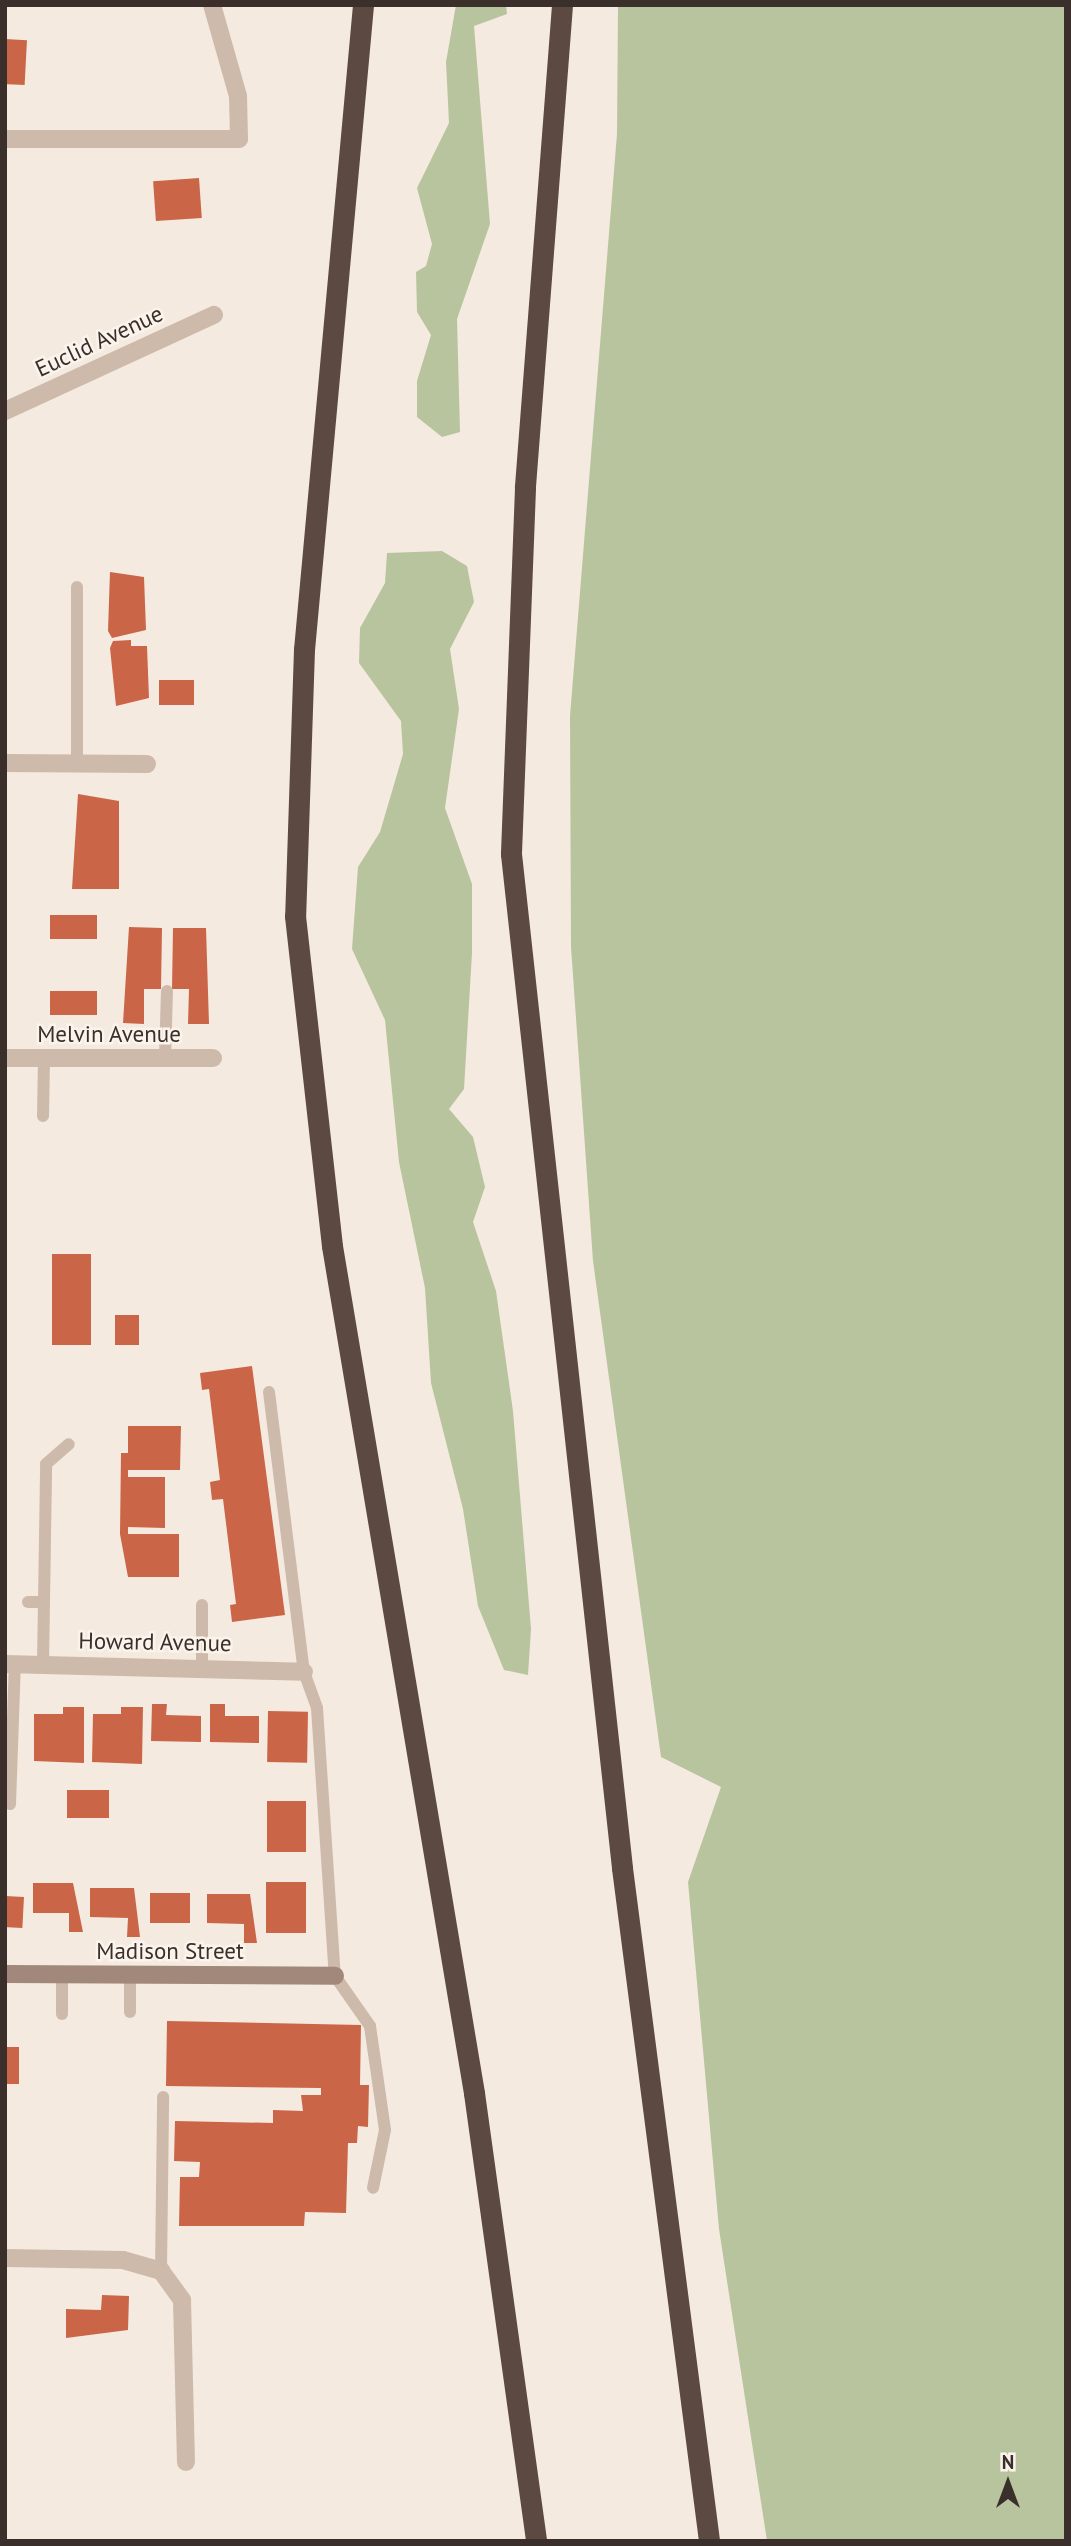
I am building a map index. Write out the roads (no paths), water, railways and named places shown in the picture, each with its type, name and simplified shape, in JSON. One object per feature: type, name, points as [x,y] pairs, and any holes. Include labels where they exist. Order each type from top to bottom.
[{"type":"highway","points":[[363,5],[304,649],[295,916],[332,1247],[474,2093],[536,2541]]},
{"type":"highway","points":[[562,5],[524,501],[512,854],[622,1868],[709,2541]]},
{"type":"street","points":[[5,139],[239,139],[238,96],[212,5]]},
{"type":"street","name":"Euclid Avenue","points":[[5,411],[214,316]]},
{"type":"street","points":[[5,764],[147,764]]},
{"type":"street","name":"Melvin Avenue","points":[[5,1058],[213,1058]]},
{"type":"street","name":"Howard Avenue","points":[[10,1664],[202,1666],[304,1672]]},
{"type":"street","name":"Madison Street","points":[[5,1974],[335,1976]]},
{"type":"street","points":[[5,2258],[122,2260],[161,2271],[181,2300],[186,2462]]},
{"type":"lane","points":[[77,587],[77,764]]},
{"type":"lane","points":[[165,1058],[167,991]]},
{"type":"lane","points":[[43,1116],[44,1058]]},
{"type":"lane","points":[[269,1392],[304,1672],[317,1708],[335,1976],[370,2026],[385,2130],[373,2188]]},
{"type":"lane","points":[[43,1665],[46,1464],[69,1444]]},
{"type":"lane","points":[[28,1602],[44,1602]]},
{"type":"lane","points":[[202,1605],[202,1666]]},
{"type":"lane","points":[[10,1664],[10,1804]]},
{"type":"lane","points":[[62,1975],[62,2014]]},
{"type":"lane","points":[[130,1976],[130,2011]]},
{"type":"lane","points":[[161,2271],[163,2097]]}]
